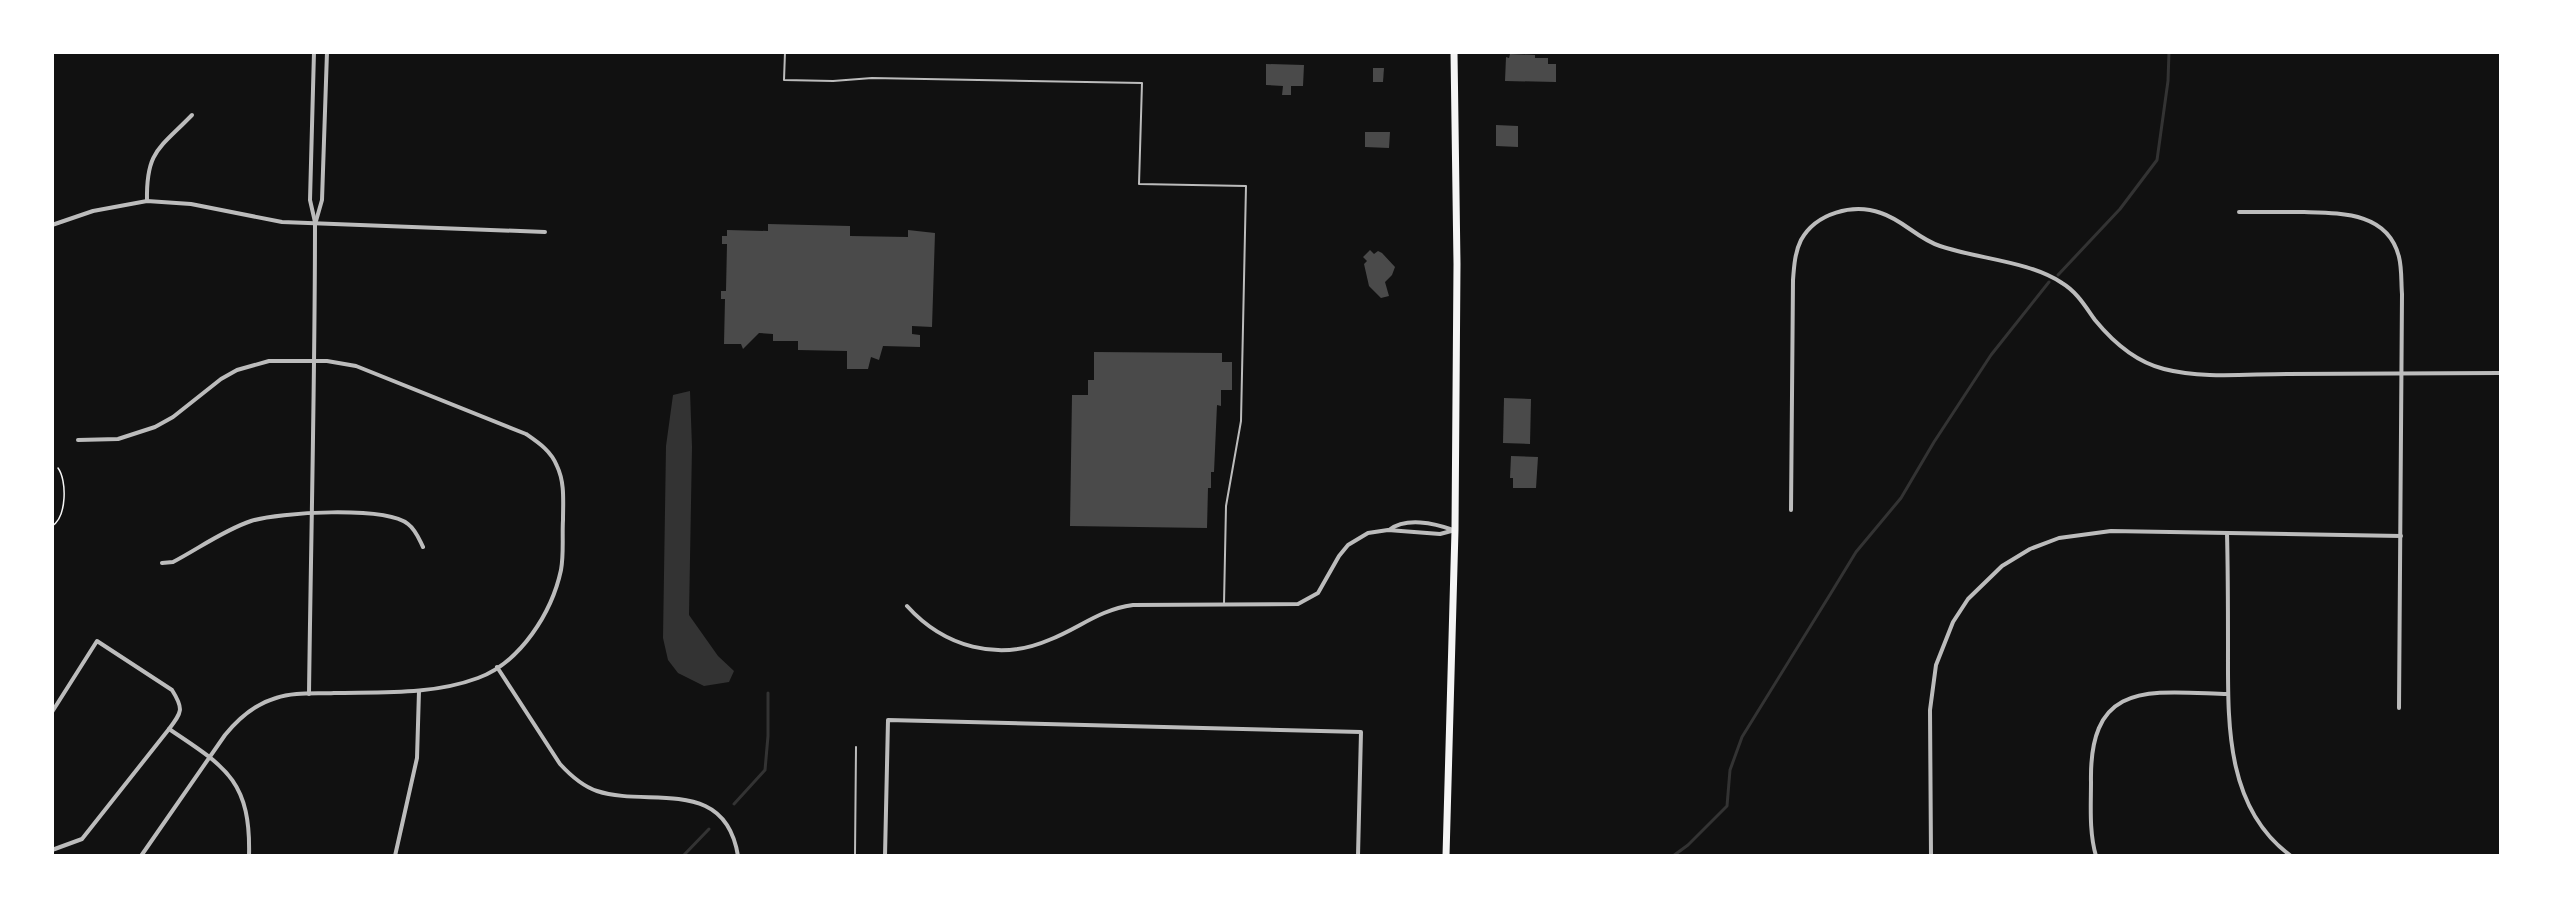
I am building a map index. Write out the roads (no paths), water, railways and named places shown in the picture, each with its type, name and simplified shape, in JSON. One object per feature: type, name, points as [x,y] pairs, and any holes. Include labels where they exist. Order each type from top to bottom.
[{"type":"main road","points":[[1446,855],[1455,530],[1457,264],[1454,52]]},
{"type":"street","points":[[309,694],[316,360],[315,222],[310,200],[314,52]]},
{"type":"street","points":[[315,222],[322,200],[327,52]]},
{"type":"street","points":[[147,201],[147,176],[153,155],[192,115]]},
{"type":"street","points":[[52,225],[93,211],[147,201],[190,204],[282,222],[545,232]]},
{"type":"street","points":[[1791,510],[1793,280],[1796,253],[1801,240],[1815,224],[1831,215],[1848,210],[1881,213],[1919,237],[1941,246],[2055,278],[2074,292],[2107,334],[2121,347],[2163,369],[2198,374],[2500,373]]},
{"type":"street","points":[[2239,212],[2356,215],[2370,220],[2388,235],[2399,258],[2401,274],[2399,708]]},
{"type":"street","points":[[78,440],[118,439],[155,427],[173,417],[221,379],[250,364],[269,361],[316,360],[337,362],[372,371],[526,434],[548,450],[557,466],[563,485],[561,568],[544,615],[519,650],[480,677],[444,688],[419,691],[309,694],[275,698],[247,713],[236,722],[210,756],[141,855]]},
{"type":"street","points":[[162,563],[173,562],[248,522],[266,517],[311,513],[386,515],[408,524],[416,532],[423,547]]},
{"type":"street","points":[[1388,530],[1401,524],[1436,524],[1455,530]]},
{"type":"street","points":[[907,606],[940,636],[970,648],[1002,651],[1024,649],[1050,640],[1117,607],[1133,604],[1298,604],[1318,593],[1339,556],[1348,545],[1368,533],[1388,530],[1440,534],[1455,530]]},
{"type":"street","points":[[1931,855],[1930,710],[1936,665],[1953,622],[1968,599],[2002,566],[2030,549],[2073,535],[2111,531],[2401,536]]},
{"type":"street","points":[[2228,534],[2230,741],[2241,786],[2260,824],[2272,839],[2291,855]]},
{"type":"street","points":[[52,711],[98,641],[172,690],[180,702],[180,714],[82,839],[52,850]]},
{"type":"street","points":[[497,667],[560,764],[570,775],[583,785],[608,794],[683,798],[699,803],[713,811],[724,823],[733,838],[738,855]]},
{"type":"street","points":[[394,855],[417,758],[419,691]]},
{"type":"street","points":[[2096,855],[2092,825],[2092,750],[2095,735],[2107,714],[2125,700],[2138,695],[2153,693],[2228,694]]},
{"type":"street","points":[[885,855],[888,720],[1361,732],[1358,855]]},
{"type":"street","points":[[169,729],[210,756],[227,771],[238,789],[248,821],[249,855]]},
{"type":"lane","points":[[785,52],[784,80],[833,81],[872,78],[1142,83],[1139,184],[1246,186],[1241,421],[1226,506],[1224,604]]},
{"type":"lane","points":[[855,855],[856,747]]},
{"type":"waterway","points":[[2058,275],[2120,209],[2157,160],[2168,81],[2169,52]]},
{"type":"waterway","points":[[1673,856],[1688,845],[1727,806],[1730,770],[1742,737],[1856,552],[1901,498],[1934,442],[1991,355],[2049,282]]},
{"type":"waterway","points":[[734,804],[765,770],[768,693]]},
{"type":"waterway","points":[[683,856],[709,829]]}]
